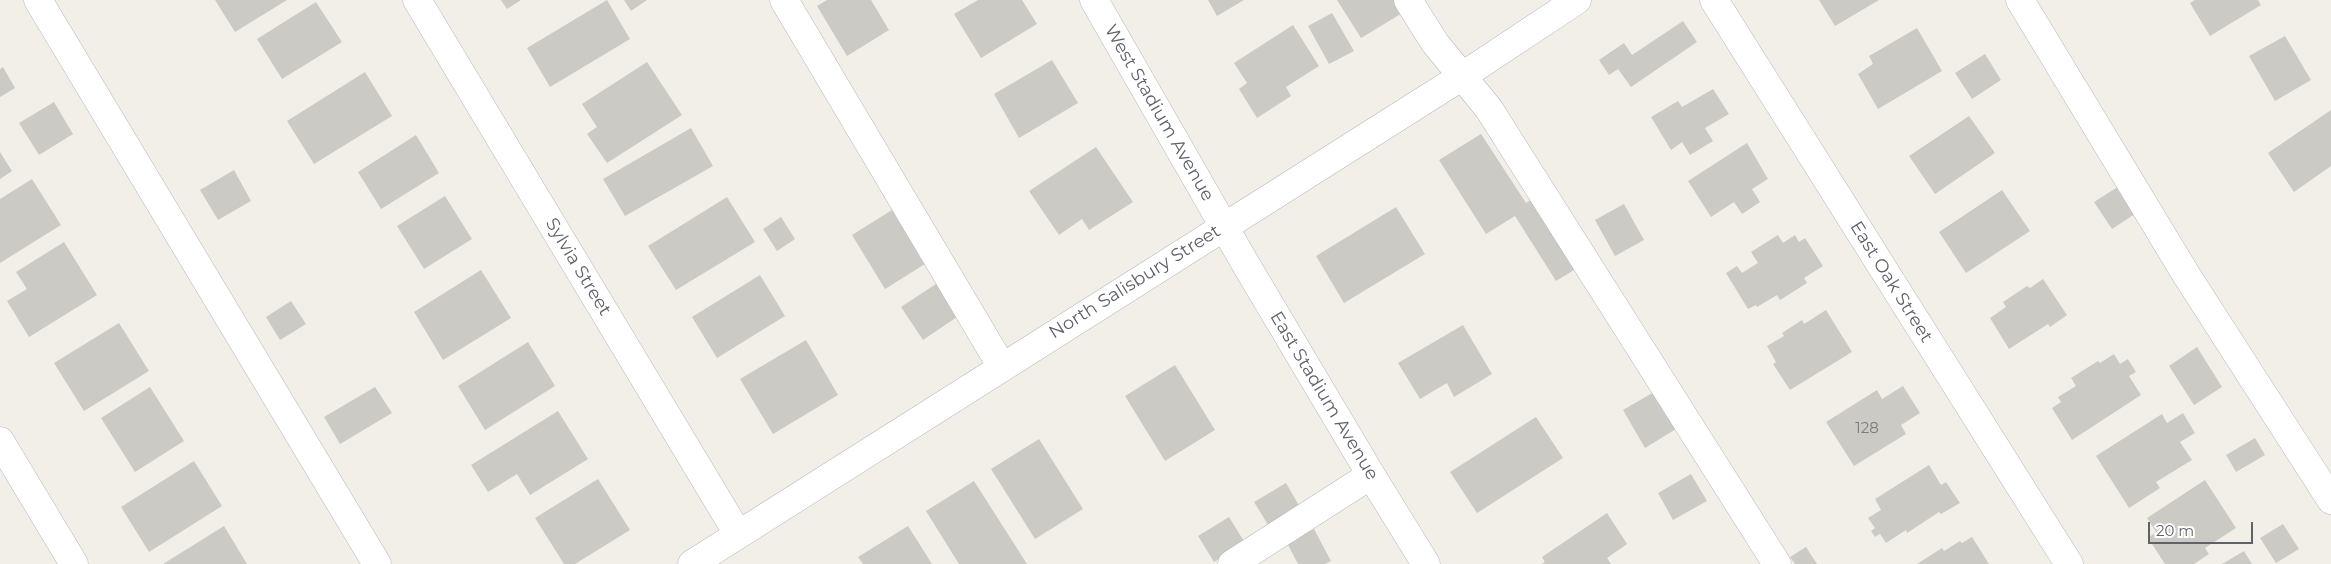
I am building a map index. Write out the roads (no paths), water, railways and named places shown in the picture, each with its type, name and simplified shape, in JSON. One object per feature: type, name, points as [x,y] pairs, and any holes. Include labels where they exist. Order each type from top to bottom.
[{"type":"street","points":[[38,0],[377,564]]},
{"type":"street","name":"Sylvia Street","points":[[417,0],[738,534]]},
{"type":"street","points":[[784,0],[1002,367]]},
{"type":"street","name":"West Stadium Avenue","points":[[1094,0],[1224,226]]},
{"type":"street","points":[[1408,0],[1435,43],[1489,109],[1777,564]]},
{"type":"street","name":"North Salisbury Street","points":[[692,564],[1461,77],[1577,0]]},
{"type":"street","name":"East Oak Street","points":[[1714,0],[2069,564]]},
{"type":"street","points":[[2020,0],[2187,276],[2331,500]]},
{"type":"street","name":"East Stadium Avenue","points":[[1224,226],[1371,475],[1426,564]]},
{"type":"street","points":[[0,441],[74,564]]},
{"type":"street","points":[[1232,564],[1371,475]]}]
